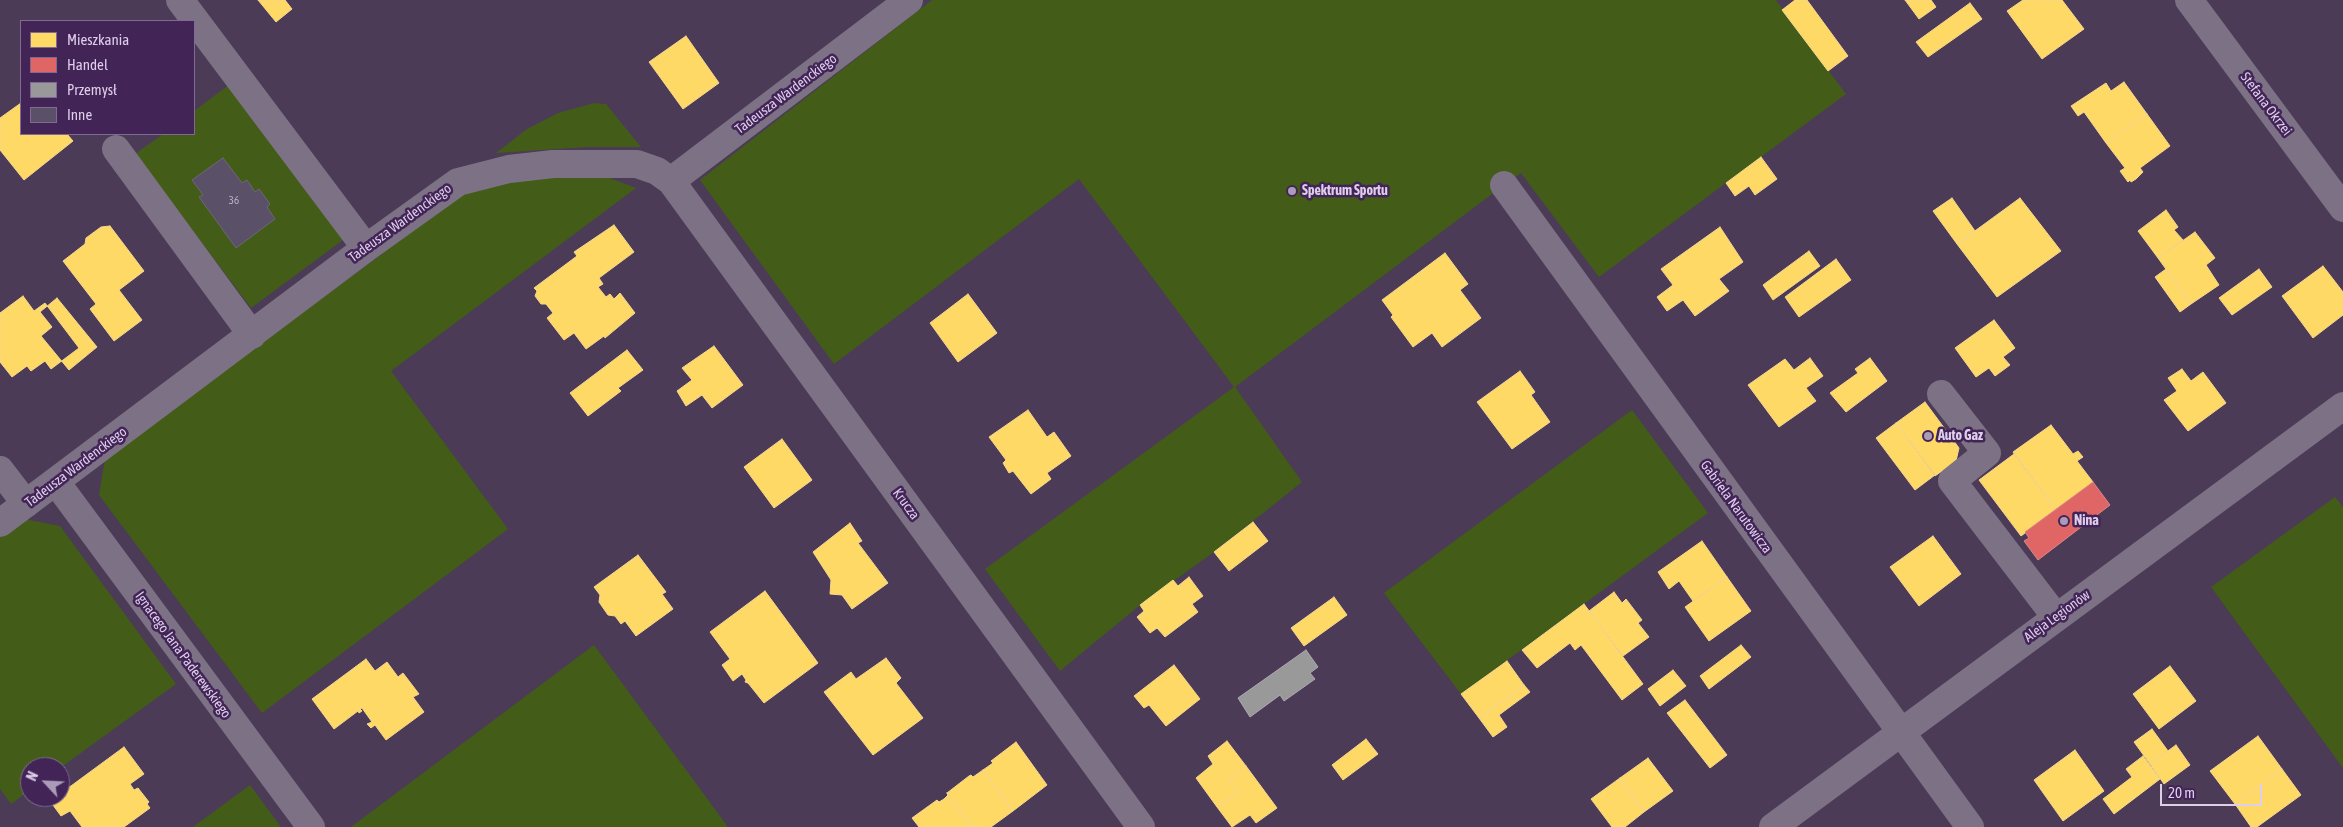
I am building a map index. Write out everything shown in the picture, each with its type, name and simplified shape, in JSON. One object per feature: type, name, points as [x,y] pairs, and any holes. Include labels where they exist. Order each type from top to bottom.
[{"type":"street","points":[[180,0],[366,248]]},
{"type":"street","name":"Tadeusza Wardenckiego","points":[[0,524],[445,189],[474,177],[509,169],[552,164],[637,164],[657,171],[671,181],[909,0]]},
{"type":"street","name":"Stefana Okrzei","points":[[2189,0],[2343,208]]},
{"type":"street","points":[[116,149],[252,335]]},
{"type":"street","name":"Krucza","points":[[671,181],[1141,827]]},
{"type":"street","name":"Gabriela Narutowicza","points":[[1504,185],[1970,827]]},
{"type":"street","points":[[1941,394],[1987,453],[1952,480],[2056,617]]},
{"type":"street","name":"Aleja Legionów","points":[[1773,827],[2343,406]]},
{"type":"street","points":[[0,470],[26,504]]},
{"type":"street","name":"Ignacego Jana Paderewskiego","points":[[56,482],[311,827]]},
{"type":"green space","points":[[932,0],[1776,0],[1846,94],[1599,277],[1521,173],[1504,185],[1235,387],[1302,482],[1214,552],[1140,605],[1060,671],[985,569],[1234,387],[1079,179],[834,364],[700,180]]},
{"type":"green space","points":[[230,84],[347,237],[251,308],[135,154],[162,135],[195,135],[195,110]]},
{"type":"green space","points":[[594,103],[606,104],[641,147],[586,147],[496,153],[527,129],[558,113]]},
{"type":"green space","points":[[530,176],[604,176],[636,188],[391,371],[508,529],[262,713],[99,495],[105,459],[471,188]]},
{"type":"green space","points":[[1632,410],[1708,513],[1461,694],[1384,593]]},
{"type":"green space","points":[[2335,497],[2343,507],[2343,768],[2211,587]]},
{"type":"green space","points":[[24,519],[60,526],[176,684],[70,761],[70,757],[20,757],[20,797],[11,804],[0,789],[0,537]]},
{"type":"green space","points":[[594,645],[728,827],[351,827]]},
{"type":"green space","points":[[250,785],[281,827],[193,827]]},
{"type":"building: Mieszkania","points":[[258,0],[285,0],[292,9],[276,22]]},
{"type":"building: Mieszkania","points":[[1795,0],[1807,0],[1848,56],[1828,71],[1782,10]]},
{"type":"building: Mieszkania","points":[[1905,0],[1931,0],[1936,7],[1919,19]]},
{"type":"building: Mieszkania","points":[[2023,0],[2062,0],[2084,29],[2042,59],[2007,11]]},
{"type":"building: Mieszkania","points":[[1970,3],[1982,19],[1928,57],[1916,42]]},
{"type":"building: Mieszkania","points":[[686,36],[719,83],[683,109],[649,62]]},
{"type":"building: Mieszkania","points":[[2124,82],[2147,114],[2106,143],[2084,112],[2078,116],[2071,106],[2106,83],[2111,91]]},
{"type":"building: Mieszkania","points":[[20,104],[20,135],[68,135],[73,141],[24,180],[0,150],[0,118]]},
{"type":"building: Mieszkania","points":[[2147,114],[2170,146],[2140,168],[2143,172],[2136,179],[2128,182],[2120,171],[2125,168],[2106,143]]},
{"type":"building: Mieszkania","points":[[1761,157],[1777,179],[1755,195],[1749,186],[1735,196],[1726,183]]},
{"type":"building: Mieszkania","points":[[1952,198],[1975,231],[1957,244],[1933,211]]},
{"type":"building: Mieszkania","points":[[2020,198],[2061,251],[1997,297],[1957,244]]},
{"type":"building: Mieszkania","points":[[2166,210],[2178,227],[2174,230],[2183,240],[2158,258],[2138,231]]},
{"type":"building: Mieszkania","points":[[614,225],[634,252],[599,278],[603,284],[598,287],[606,297],[610,294],[614,299],[620,293],[635,313],[605,338],[604,336],[586,349],[574,333],[564,340],[547,318],[553,313],[546,304],[541,304],[535,296],[537,291],[534,288],[577,256],[574,252]]},
{"type":"building: Mieszkania","points":[[110,226],[144,271],[119,290],[142,320],[114,341],[90,309],[96,304],[63,261],[85,244],[86,238],[101,227]]},
{"type":"building: Mieszkania","points":[[1720,227],[1743,262],[1719,279],[1729,291],[1695,316],[1683,300],[1667,311],[1657,297],[1673,285],[1661,269]]},
{"type":"building: Mieszkania","points":[[2195,232],[2215,258],[2206,265],[2219,285],[2191,304],[2158,258]]},
{"type":"building: Mieszkania","points":[[1809,251],[1820,266],[1773,300],[1763,285]]},
{"type":"building: Mieszkania","points":[[1445,253],[1468,284],[1460,290],[1481,318],[1442,347],[1432,333],[1413,347],[1391,317],[1393,315],[1382,300]]},
{"type":"building: Mieszkania","points":[[1836,259],[1851,280],[1799,317],[1785,297]]},
{"type":"building: Mieszkania","points":[[2323,266],[2343,292],[2343,315],[2313,338],[2282,296]]},
{"type":"building: Mieszkania","points":[[2166,269],[2191,304],[2180,312],[2155,277]]},
{"type":"building: Mieszkania","points":[[2259,269],[2272,287],[2232,315],[2219,298]]},
{"type":"building: Mieszkania","points":[[968,294],[997,333],[958,362],[930,323]]},
{"type":"building: Mieszkania","points":[[23,296],[34,311],[45,303],[79,348],[51,369],[45,361],[31,371],[27,366],[12,377],[0,362],[0,313]]},
{"type":"building: Mieszkania","points":[[57,298],[97,347],[69,370],[41,336],[52,327],[40,312]]},
{"type":"building: Mieszkania","points":[[1994,320],[2015,348],[2003,357],[2010,365],[1995,376],[1989,368],[1976,377],[1955,348]]},
{"type":"building: Mieszkania","points":[[714,346],[743,385],[712,408],[702,395],[686,406],[677,391],[692,380],[682,368]]},
{"type":"building: Mieszkania","points":[[627,350],[643,370],[618,388],[621,391],[588,416],[570,393]]},
{"type":"building: Mieszkania","points":[[1810,358],[1823,376],[1806,388],[1816,401],[1779,427],[1748,385],[1785,359],[1794,370]]},
{"type":"building: Mieszkania","points":[[1870,358],[1887,381],[1846,412],[1830,393],[1858,373],[1855,369]]},
{"type":"building: Mieszkania","points":[[2182,369],[2191,381],[2203,372],[2226,403],[2188,431],[2164,400],[2177,391],[2168,378]]},
{"type":"building: Mieszkania","points":[[1520,371],[1535,392],[1531,395],[1550,422],[1512,449],[1477,402]]},
{"type":"building: Mieszkania","name":"Auto Gaz","points":[[1925,402],[1959,448],[1956,461],[1935,476],[1896,423]]},
{"type":"building: Mieszkania","points":[[1028,410],[1047,437],[1054,432],[1071,456],[1047,473],[1051,479],[1031,494],[1013,471],[1009,473],[1003,463],[1006,460],[989,437]]},
{"type":"building: Mieszkania","points":[[1896,423],[1935,475],[1915,490],[1876,438]]},
{"type":"building: Mieszkania","points":[[2051,425],[2073,454],[2078,451],[2083,457],[2077,461],[2093,482],[2056,510],[2013,452]]},
{"type":"building: Mieszkania","points":[[782,439],[812,480],[774,508],[744,467]]},
{"type":"building: Mieszkania","points":[[2014,454],[2056,510],[2021,536],[1979,480]]},
{"type":"building: Mieszkania","points":[[1253,522],[1268,541],[1229,571],[1214,552]]},
{"type":"building: Mieszkania","points":[[850,523],[862,541],[858,543],[888,583],[852,609],[842,595],[830,594],[831,580],[813,552]]},
{"type":"building: Mieszkania","points":[[1933,536],[1961,574],[1919,606],[1890,567]]},
{"type":"building: Mieszkania","points":[[1702,541],[1727,577],[1693,601],[1679,581],[1669,589],[1658,572]]},
{"type":"building: Mieszkania","points":[[638,555],[666,592],[662,594],[673,609],[636,636],[625,621],[621,624],[615,616],[608,615],[599,602],[600,595],[594,587]]},
{"type":"building: Mieszkania","points":[[1189,577],[1203,596],[1192,604],[1198,612],[1165,637],[1157,628],[1150,633],[1137,617],[1144,611],[1140,605],[1173,580],[1178,586]]},
{"type":"building: Mieszkania","points":[[1727,577],[1751,611],[1709,641],[1685,607]]},
{"type":"building: Mieszkania","points":[[765,591],[818,663],[764,703],[748,683],[745,682],[746,680],[742,674],[733,681],[722,665],[730,659],[710,632]]},
{"type":"building: Mieszkania","points":[[1614,592],[1622,603],[1626,599],[1642,620],[1638,623],[1649,637],[1623,656],[1589,611]]},
{"type":"building: Mieszkania","points":[[1334,597],[1347,615],[1304,646],[1291,628]]},
{"type":"building: Mieszkania","points":[[1584,604],[1643,684],[1622,700],[1581,645],[1575,650],[1570,643],[1537,668],[1522,650]]},
{"type":"building: Mieszkania","points":[[1741,645],[1751,657],[1709,689],[1700,676]]},
{"type":"building: Mieszkania","points":[[886,658],[901,678],[896,683],[923,718],[873,755],[824,692],[851,672],[856,679]]},
{"type":"building: Mieszkania","points":[[366,659],[375,671],[387,662],[398,677],[403,673],[419,694],[413,697],[424,712],[386,740],[375,725],[371,728],[367,724],[372,722],[362,708],[360,709],[362,711],[359,713],[358,711],[334,729],[312,699]]},
{"type":"building: Mieszkania","points":[[1507,661],[1524,685],[1479,718],[1461,694]]},
{"type":"building: Mieszkania","points":[[1174,665],[1200,699],[1166,726],[1149,705],[1144,708],[1134,696]]},
{"type":"building: Mieszkania","points":[[2170,666],[2196,701],[2159,729],[2133,694]]},
{"type":"building: Mieszkania","points":[[1673,670],[1686,686],[1660,706],[1648,689]]},
{"type":"building: Mieszkania","points":[[1524,685],[1530,692],[1499,715],[1507,727],[1493,737],[1479,718]]},
{"type":"building: Mieszkania","points":[[1685,700],[1727,755],[1710,768],[1667,713]]},
{"type":"building: Mieszkania","points":[[2152,729],[2168,751],[2150,764],[2134,742]]},
{"type":"building: Mieszkania","points":[[2258,736],[2282,769],[2235,804],[2210,771]]},
{"type":"building: Mieszkania","points":[[1366,739],[1378,754],[1343,780],[1332,765]]},
{"type":"building: Mieszkania","points":[[1227,741],[1246,766],[1229,779],[1239,792],[1217,807],[1196,778],[1213,764],[1208,756]]},
{"type":"building: Mieszkania","points":[[1016,742],[1047,785],[1013,811],[983,770],[993,763],[991,761]]},
{"type":"building: Mieszkania","points":[[2176,745],[2190,765],[2164,784],[2150,764]]},
{"type":"building: Mieszkania","points":[[124,747],[144,774],[130,784],[134,790],[138,788],[149,802],[147,804],[150,808],[124,827],[82,827],[70,811],[61,816],[54,807],[70,807],[70,787]]},
{"type":"building: Mieszkania","points":[[2075,750],[2104,791],[2063,821],[2034,780]]},
{"type":"building: Mieszkania","points":[[2143,756],[2160,779],[2114,814],[2103,799],[2132,777],[2126,769]]},
{"type":"building: Mieszkania","points":[[1648,758],[1673,791],[1644,812],[1620,778]]},
{"type":"building: Mieszkania","points":[[1246,766],[1277,808],[1256,823],[1250,815],[1232,827],[1217,807],[1239,792],[1229,779]]},
{"type":"building: Mieszkania","points":[[2282,769],[2301,795],[2257,827],[2251,827],[2235,804]]},
{"type":"building: Mieszkania","points":[[983,770],[1013,811],[991,827],[972,827],[947,793],[969,776],[973,777]]},
{"type":"building: Mieszkania","points":[[1620,778],[1644,812],[1625,827],[1612,827],[1591,799]]},
{"type":"building: Mieszkania","points":[[947,793],[972,827],[919,827],[912,818],[937,800],[939,802],[944,799],[948,795]]},
{"type":"building: Handel","name":"Nina","points":[[2093,482],[2110,505],[2038,560],[2024,541],[2029,538],[2025,532]]},
{"type":"building: Przemysł","points":[[1306,650],[1318,667],[1310,673],[1315,679],[1284,701],[1280,695],[1250,717],[1238,698]]},
{"type":"building: Inne","points":[[223,158],[242,183],[247,180],[255,192],[259,189],[270,204],[267,207],[275,219],[236,248],[199,197],[203,195],[192,180]]},
{"type":"place","name":"Spektrum Sportu","points":[[1292,191]]},
{"type":"place","name":"Auto Gaz","points":[[1928,436]]},
{"type":"place","name":"Nina","points":[[2064,521]]}]
